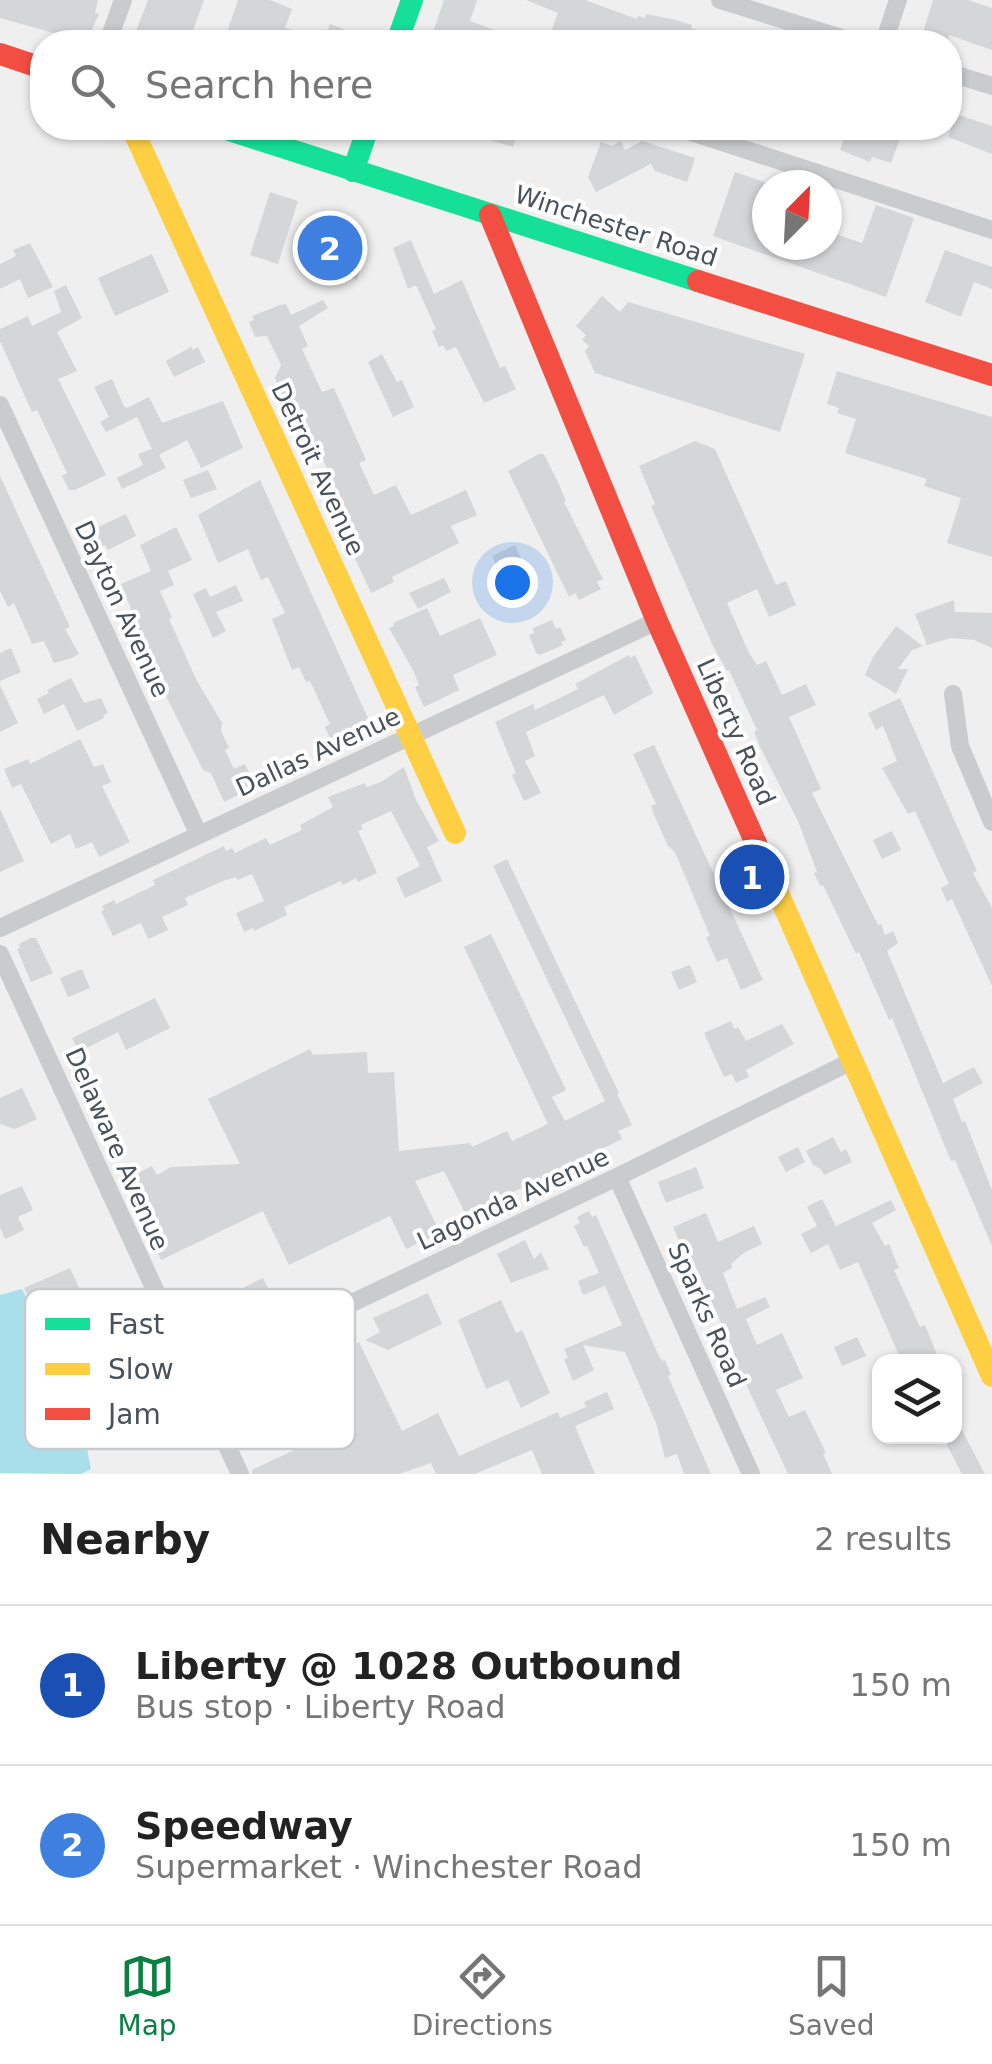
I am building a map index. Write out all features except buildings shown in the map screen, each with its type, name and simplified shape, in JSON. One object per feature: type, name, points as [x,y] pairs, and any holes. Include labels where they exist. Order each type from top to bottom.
[{"type":"main road","points":[[408,30],[412,0]]},
{"type":"main road","points":[[0,54],[30,64]]},
{"type":"main road","name":"Detroit Avenue","points":[[137,140],[455,833]]},
{"type":"main road","name":"Winchester Road","points":[[259,140],[992,376]]},
{"type":"main road","points":[[353,171],[364,140]]},
{"type":"main road","name":"Liberty Road","points":[[490,215],[657,622],[992,1376]]},
{"type":"street","points":[[112,30],[123,0]]},
{"type":"street","points":[[720,0],[816,30]]},
{"type":"street","points":[[888,30],[898,0]]},
{"type":"street","points":[[962,77],[992,86]]},
{"type":"street","points":[[716,140],[992,230]]},
{"type":"street","name":"Dayton Avenue","points":[[0,404],[199,835]]},
{"type":"street","name":"Dallas Avenue","points":[[0,928],[657,622]]},
{"type":"street","points":[[953,694],[960,746],[992,822]]},
{"type":"street","name":"Delaware Avenue","points":[[0,954],[153,1289]]},
{"type":"street","name":"Lagonda Avenue","points":[[355,1301],[852,1061]]},
{"type":"street","name":"Sparks Road","points":[[617,1177],[751,1474]]},
{"type":"street","name":"Delaware Avenue","points":[[228,1449],[240,1474]]},
{"type":"water","points":[[22,1289],[25,1295],[25,1449],[87,1449],[91,1469],[81,1474],[0,1473],[0,1295]]},
{"type":"traffic: fast","points":[[401,30],[412,0]]},
{"type":"traffic: fast","points":[[260,140],[698,281]]},
{"type":"traffic: fast","points":[[353,171],[364,140]]},
{"type":"traffic: slow","points":[[137,140],[455,833]]},
{"type":"traffic: slow","points":[[774,884],[992,1376]]},
{"type":"traffic: jam","points":[[0,54],[30,64]]},
{"type":"traffic: jam","points":[[490,215],[657,621],[774,884]]},
{"type":"traffic: jam","points":[[698,281],[992,375]]},
{"type":"place","name":"Speedway","points":[[330,248]]},
{"type":"place","name":"Liberty @ 1028 Outbound","points":[[752,877]]}]
